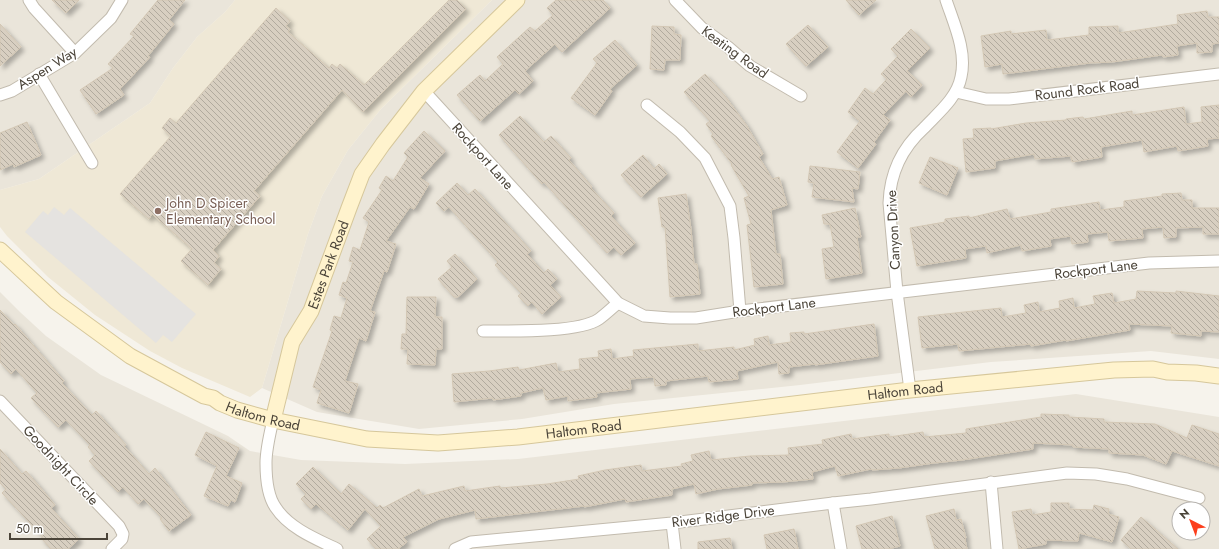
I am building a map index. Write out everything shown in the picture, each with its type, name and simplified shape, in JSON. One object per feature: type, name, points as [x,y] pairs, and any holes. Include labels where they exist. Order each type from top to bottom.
[{"type":"main road","name":"Estes Park Road","points":[[273,420],[292,342],[311,311],[348,208],[362,174],[424,91],[517,0]]},
{"type":"main road","name":"Haltom Road","points":[[0,250],[56,302],[130,356],[204,396],[213,398],[220,403],[237,410],[273,420],[367,440],[438,443],[518,437],[910,390],[1114,370],[1153,369],[1167,372],[1196,373],[1219,376]]},
{"type":"street","points":[[29,0],[34,8],[75,53]]},
{"type":"street","name":"Aspen Way","points":[[0,95],[12,91],[75,53],[111,18],[122,0]]},
{"type":"street","name":"Keating Road","points":[[675,0],[702,28],[728,47],[750,66],[801,96]]},
{"type":"street","name":"Canyon Drive","points":[[910,390],[897,292],[889,190],[898,162],[911,141],[937,116],[956,92],[962,76],[962,57],[959,36],[946,0]]},
{"type":"street","points":[[39,74],[92,164]]},
{"type":"street","name":"Round Rock Road","points":[[956,92],[986,99],[1010,99],[1219,74]]},
{"type":"street","name":"Rockport Lane","points":[[424,91],[618,302],[644,316],[696,318],[740,311],[1149,263],[1219,261]]},
{"type":"street","points":[[648,105],[680,132],[705,158],[730,206],[740,311]]},
{"type":"street","points":[[483,331],[556,329],[580,326],[598,320],[618,302]]},
{"type":"street","name":"Goodnight Circle","points":[[0,401],[118,526],[123,534],[122,540],[112,549]]},
{"type":"street","name":"Estes Park Road","points":[[273,420],[266,462],[268,490],[275,507],[288,522],[318,540],[337,549]]},
{"type":"street","name":"River Ridge Drive","points":[[455,549],[471,542],[672,523],[1068,473],[1096,474],[1127,479],[1199,498]]},
{"type":"street","points":[[991,482],[997,549]]},
{"type":"street","points":[[832,503],[841,549]]},
{"type":"street","points":[[672,523],[675,549]]},
{"type":"shaded area","points":[[0,0],[235,0],[225,12],[197,37],[173,68],[150,103],[39,179],[0,190]]},
{"type":"shaded area","name":"John D Spicer Elementary School","points":[[235,0],[492,0],[381,109],[348,150],[322,196],[308,234],[262,388],[250,397],[182,368],[150,351],[95,315],[48,277],[0,227],[0,190],[39,179],[150,103],[173,68],[197,37],[225,12]]},
{"type":"shaded area","points":[[492,0],[1219,0],[1219,359],[1151,351],[991,362],[800,385],[614,404],[522,419],[419,429],[317,412],[262,388],[308,234],[322,196],[348,150],[381,109]]},
{"type":"shaded area","points":[[54,207],[64,215],[70,208],[196,314],[172,342],[163,335],[156,343],[25,232],[43,211],[48,215]]},
{"type":"shaded area","points":[[0,292],[46,336],[101,375],[228,436],[250,451],[301,460],[405,464],[518,459],[1076,394],[1219,417],[1219,549],[0,549]]},
{"type":"building","points":[[52,0],[79,0],[66,13]]},
{"type":"building","points":[[158,0],[185,0],[169,20],[174,24],[148,56],[150,57],[120,89],[124,95],[96,114],[80,90],[113,68],[108,64],[134,36],[130,34]]},
{"type":"building","points":[[449,0],[457,0],[466,9],[363,112],[342,90],[254,191],[260,196],[213,250],[219,256],[214,263],[221,269],[208,285],[181,261],[192,249],[152,214],[149,219],[120,194],[171,136],[162,128],[170,118],[176,123],[276,8],[290,21],[286,26],[290,29],[288,32],[329,68],[332,64],[337,68],[340,64],[364,85]]},
{"type":"building","points":[[556,0],[603,0],[610,8],[562,52],[555,44],[525,71],[533,81],[519,94],[515,90],[480,121],[457,95],[480,75],[485,81],[503,64],[497,57],[530,27],[535,31],[553,15],[547,8]]},
{"type":"building","points":[[846,0],[876,0],[859,15]]},
{"type":"building","points":[[1207,11],[1208,17],[1219,17],[1219,43],[1212,44],[1212,52],[1197,53],[1197,43],[1177,46],[1178,55],[1163,57],[1162,55],[1003,74],[1002,64],[985,67],[981,36],[1011,31],[1011,34],[1046,30],[1047,40],[1089,35],[1089,27],[1118,26],[1118,33],[1178,24],[1177,15]]},
{"type":"building","points":[[0,24],[21,47],[0,66]]},
{"type":"building","points":[[808,25],[828,47],[806,66],[786,44]]},
{"type":"building","points":[[652,26],[674,27],[674,34],[681,35],[680,60],[665,60],[664,70],[650,69]]},
{"type":"building","points":[[911,29],[930,48],[907,71],[922,85],[911,97],[906,91],[883,115],[890,120],[874,142],[876,144],[858,168],[837,152],[860,121],[848,112],[865,88],[873,94],[887,79],[881,74],[898,56],[891,49]]},
{"type":"building","points":[[615,40],[637,65],[610,89],[612,91],[595,115],[571,98],[597,63],[593,59]]},
{"type":"building","points":[[705,74],[725,96],[747,126],[763,154],[759,157],[772,179],[779,177],[787,205],[771,210],[776,254],[780,254],[783,284],[754,287],[747,225],[751,224],[744,198],[749,196],[731,165],[732,164],[711,136],[713,134],[706,124],[710,121],[684,92]]},
{"type":"building","points":[[1219,105],[1219,138],[1207,139],[1208,146],[1178,151],[1177,146],[1144,152],[1142,140],[1101,147],[1102,157],[1072,162],[1071,156],[1035,159],[1034,154],[995,161],[995,168],[966,172],[963,139],[974,138],[973,129],[991,129],[1026,123],[1066,120],[1083,117],[1084,119],[1132,111],[1132,115],[1184,107],[1186,124],[1202,122],[1201,107]]},
{"type":"building","points":[[520,116],[544,142],[551,136],[571,158],[569,160],[592,187],[591,188],[614,213],[611,216],[635,243],[621,255],[614,247],[607,253],[544,182],[542,184],[499,135]]},
{"type":"building","points":[[27,122],[41,155],[14,167],[13,164],[0,170],[0,133]]},
{"type":"building","points":[[424,131],[445,151],[420,178],[429,184],[414,209],[410,207],[386,241],[396,244],[387,272],[384,271],[370,311],[375,312],[366,341],[359,338],[345,381],[358,384],[349,413],[317,403],[321,390],[313,387],[332,331],[330,330],[334,316],[341,318],[347,298],[339,295],[343,282],[346,283],[353,262],[349,261],[353,247],[360,250],[369,222],[363,218],[382,190],[379,188],[386,176],[393,181],[408,157],[404,153]]},
{"type":"building","points":[[643,155],[654,169],[659,164],[667,174],[641,197],[621,175]]},
{"type":"building","points":[[930,157],[958,168],[947,195],[919,183]]},
{"type":"building","points":[[810,166],[860,172],[858,189],[852,188],[854,202],[812,197],[814,183],[808,182]]},
{"type":"building","points":[[457,183],[468,195],[475,189],[531,251],[527,254],[544,273],[548,269],[557,279],[550,285],[561,297],[542,314],[532,302],[528,306],[518,296],[521,293],[495,265],[498,262],[449,207],[444,211],[436,203]]},
{"type":"building","points":[[1181,193],[1182,200],[1192,200],[1192,208],[1219,208],[1219,234],[1203,234],[1203,227],[1176,228],[1176,237],[1164,238],[1163,227],[1142,229],[1143,238],[1109,241],[1108,232],[1087,234],[1088,242],[1072,244],[1071,236],[1050,239],[1051,246],[1022,251],[1021,245],[987,253],[986,246],[965,249],[966,258],[917,266],[910,228],[945,222],[945,219],[969,216],[969,218],[1007,209],[1010,219],[1051,212],[1051,209],[1099,202],[1100,210],[1124,207],[1124,201],[1162,196],[1162,194]]},
{"type":"building","points":[[686,194],[694,264],[697,264],[700,294],[670,297],[665,227],[662,227],[658,198]]},
{"type":"building","points":[[855,208],[861,237],[857,237],[862,273],[826,279],[822,249],[834,247],[830,224],[824,224],[822,215]]},
{"type":"building","points":[[455,254],[477,279],[458,297],[454,297],[438,279],[452,267],[447,261]]},
{"type":"building","points":[[1137,291],[1176,293],[1176,291],[1219,296],[1219,332],[1201,331],[1201,336],[1171,333],[1172,326],[1129,324],[1130,330],[1031,346],[1031,344],[959,351],[958,344],[922,348],[918,317],[1001,308],[1002,317],[1026,313],[1024,305],[1038,302],[1039,312],[1060,308],[1059,301],[1073,298],[1074,308],[1095,304],[1093,296],[1112,293],[1114,303],[1136,299]]},
{"type":"building","points":[[407,297],[436,297],[435,317],[442,317],[442,349],[436,349],[435,365],[407,364],[408,349],[401,349],[402,334],[406,334]]},
{"type":"building","points":[[0,310],[14,325],[15,324],[64,381],[62,383],[92,415],[96,411],[149,474],[155,468],[191,515],[169,531],[160,519],[162,518],[144,499],[138,504],[123,487],[118,492],[89,461],[95,455],[88,447],[90,445],[66,420],[58,427],[31,398],[37,393],[16,369],[11,374],[0,362]]},
{"type":"building","points":[[874,324],[878,356],[815,365],[789,367],[789,373],[779,374],[778,362],[737,371],[738,379],[709,382],[708,376],[666,381],[666,385],[655,386],[654,377],[630,379],[631,389],[596,393],[597,397],[568,401],[568,396],[546,400],[543,388],[521,393],[521,396],[493,400],[493,398],[454,402],[452,374],[518,367],[519,370],[556,363],[558,372],[580,369],[579,359],[599,357],[598,351],[611,349],[612,359],[634,356],[633,350],[698,344],[698,351],[734,347],[734,350],[755,345],[754,339],[768,336],[769,345],[791,342],[790,333],[804,332],[804,334]]},
{"type":"building","points":[[1041,414],[1069,415],[1069,417],[1104,419],[1104,422],[1155,424],[1187,438],[1192,425],[1219,434],[1219,466],[1172,451],[1166,464],[1143,455],[1109,453],[1109,449],[1033,443],[1033,449],[899,468],[871,469],[838,476],[835,466],[812,472],[813,479],[752,483],[752,485],[718,489],[696,494],[694,484],[672,489],[672,495],[626,502],[625,499],[584,507],[476,519],[475,510],[439,519],[403,537],[407,542],[398,549],[376,549],[367,539],[381,526],[365,509],[348,530],[316,504],[311,509],[301,499],[306,494],[296,484],[313,467],[341,494],[349,484],[377,508],[380,505],[383,508],[419,489],[422,496],[464,486],[465,491],[500,486],[500,488],[547,484],[579,479],[578,476],[605,470],[641,465],[642,471],[682,466],[681,464],[693,461],[691,455],[709,451],[711,460],[750,456],[789,455],[788,448],[823,444],[822,440],[851,434],[852,439],[889,434],[889,437],[923,432],[924,437],[966,433],[966,429],[1041,417]]},
{"type":"building","points":[[206,432],[239,448],[226,476],[242,483],[235,502],[231,500],[228,506],[204,496],[217,466],[195,455]]},
{"type":"building","points":[[0,449],[22,474],[26,471],[55,505],[51,508],[79,539],[68,549],[51,549],[41,538],[43,537],[2,493],[6,489],[0,483]]},
{"type":"building","points":[[1051,503],[1069,503],[1069,509],[1093,510],[1094,505],[1109,509],[1108,514],[1119,517],[1112,542],[1079,533],[1078,541],[1046,540],[1046,544],[1019,549],[1012,512],[1031,509],[1032,515],[1051,512]]},
{"type":"building","points":[[954,509],[956,520],[961,519],[967,549],[935,549],[926,516]]},
{"type":"building","points":[[892,516],[900,546],[888,549],[862,549],[856,526]]},
{"type":"building","points":[[1141,517],[1178,549],[1131,549],[1121,540]]},
{"type":"building","points":[[794,529],[798,549],[767,549],[764,535]]},
{"type":"building","points":[[730,538],[732,549],[698,549],[698,542]]},
{"type":"place","name":"John D Spicer Elementary School","points":[[158,211]]}]
